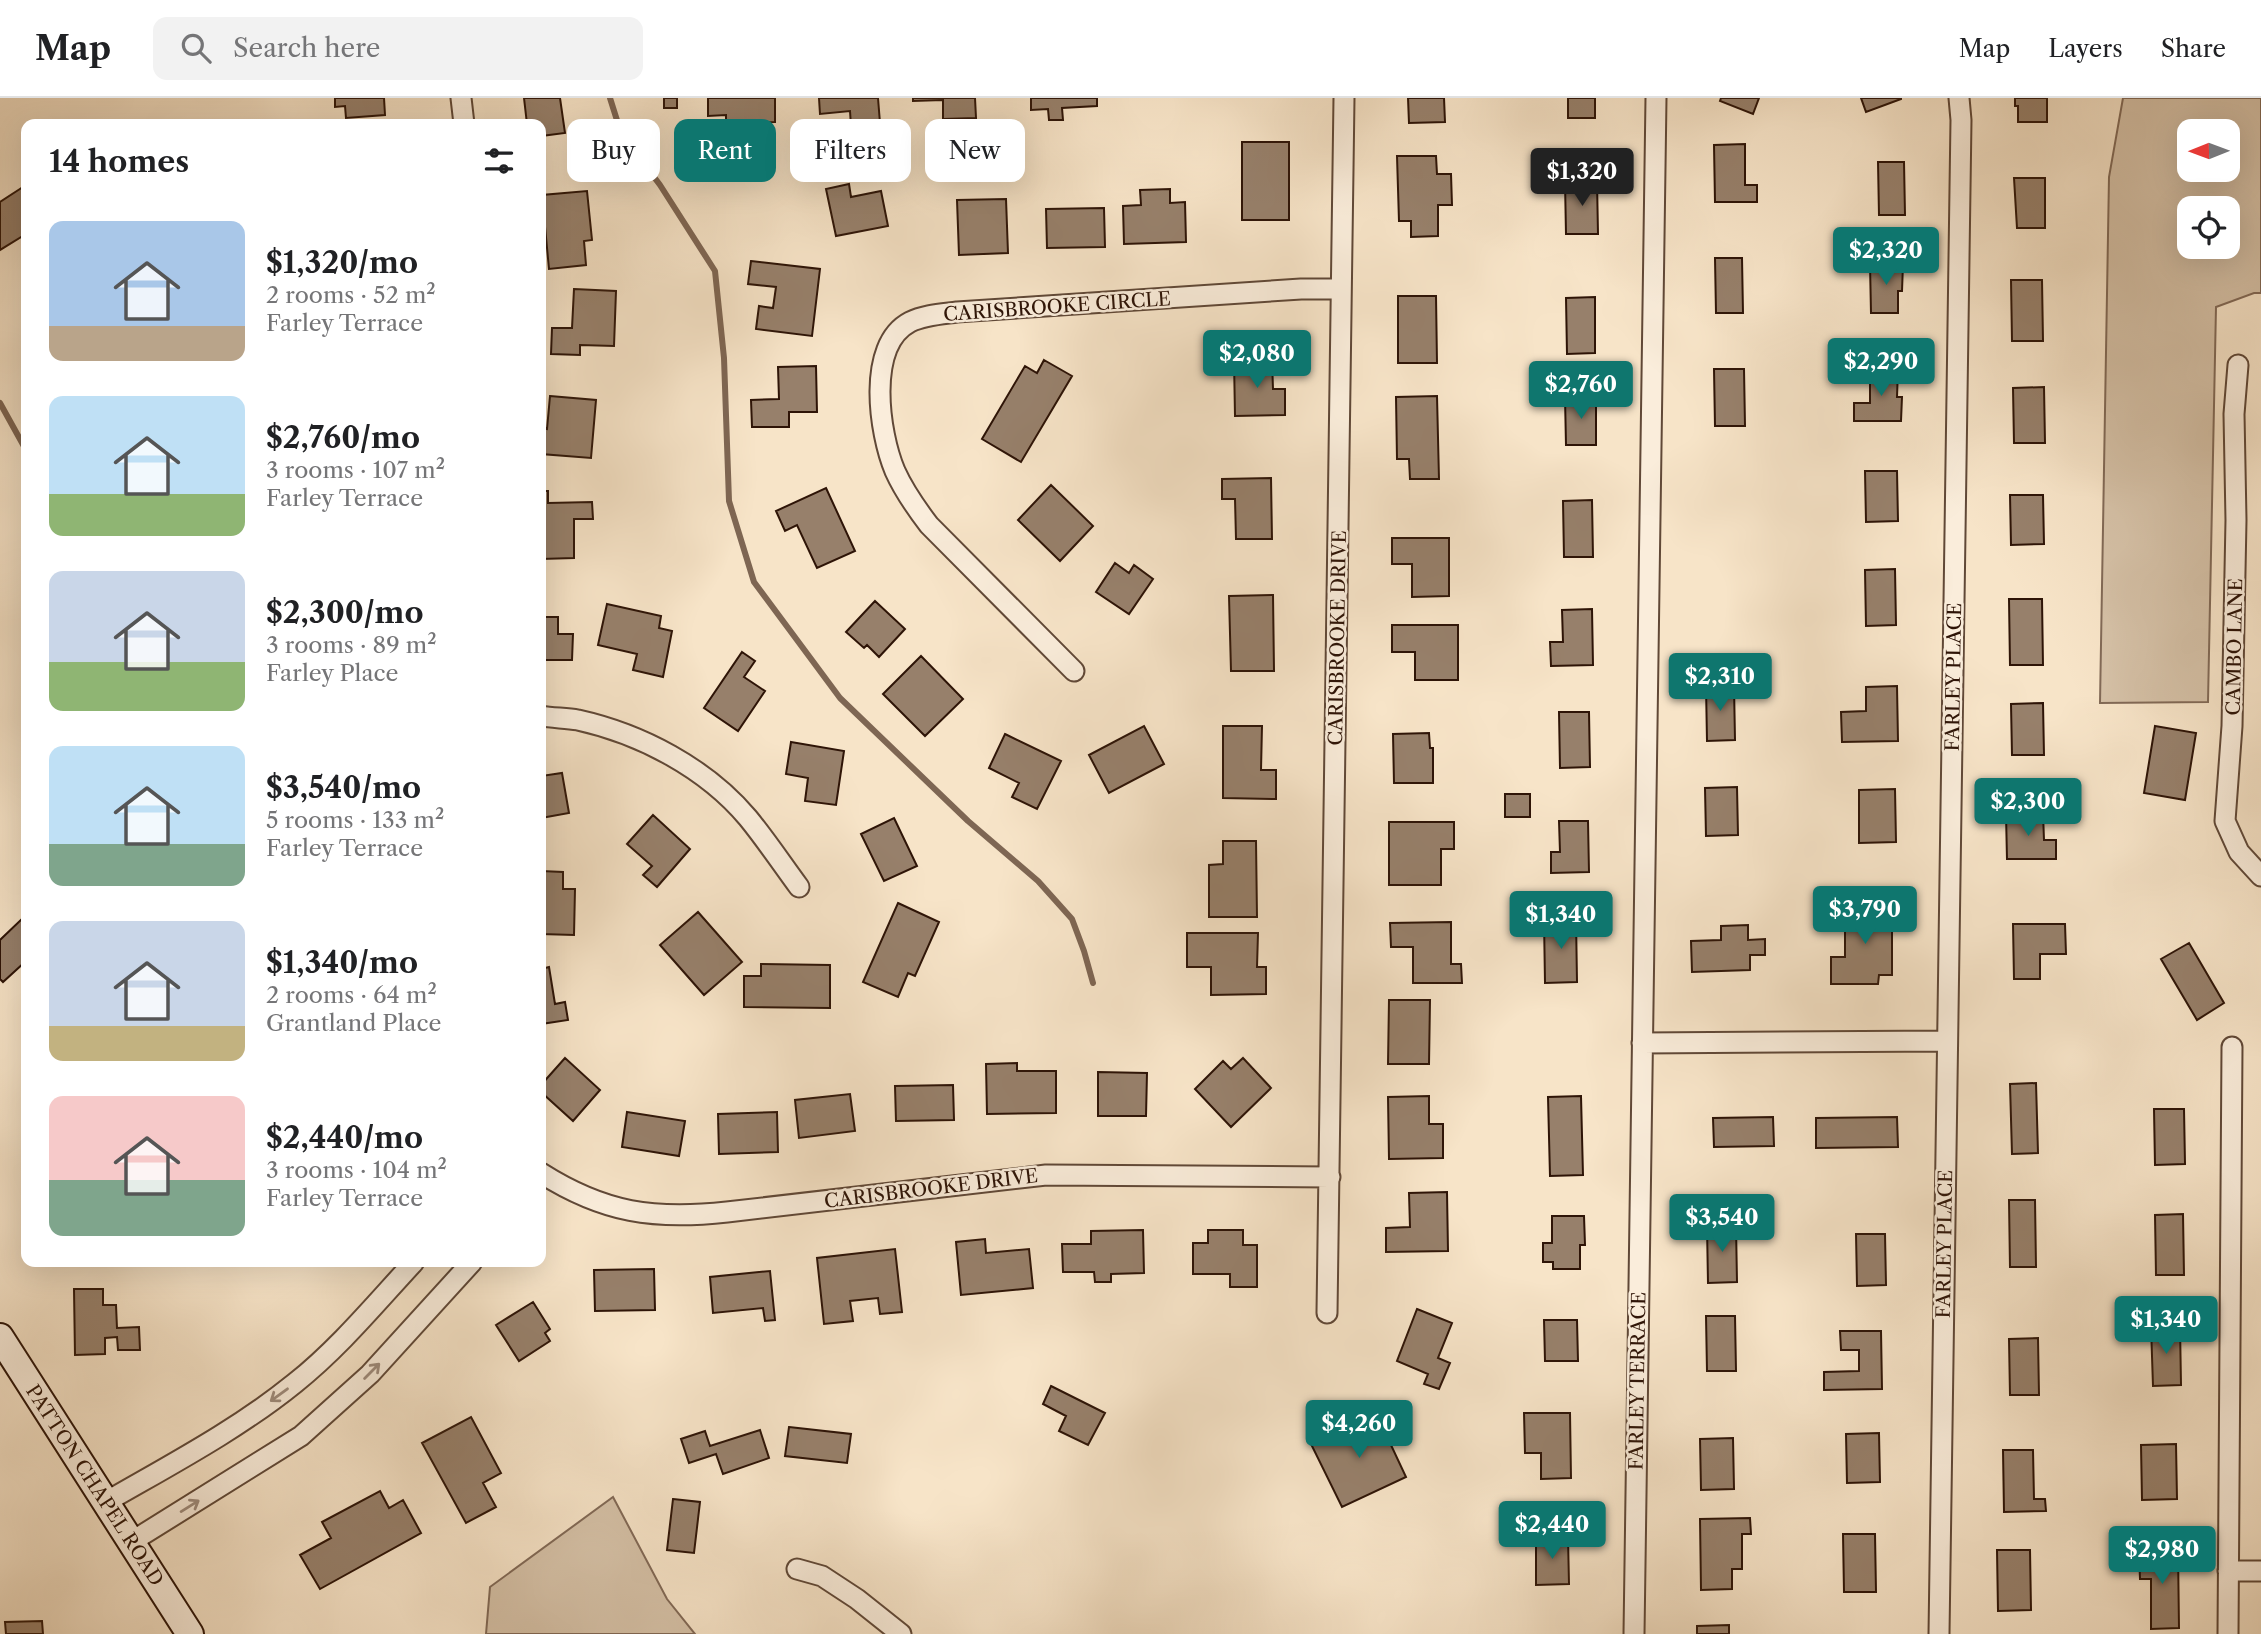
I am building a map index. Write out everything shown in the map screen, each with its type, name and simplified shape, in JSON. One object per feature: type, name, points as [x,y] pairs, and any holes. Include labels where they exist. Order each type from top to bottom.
[{"type":"street","points":[[461,98],[463,119]]},
{"type":"street","name":"CARISBROOKE DRIVE","points":[[1327,1313],[1344,98]]},
{"type":"street","name":"FARLEY TERRACE","points":[[1634,1634],[1656,98]]},
{"type":"street","name":"FARLEY PLACE","points":[[1939,1634],[1961,162],[1959,98]]},
{"type":"street","name":"CARISBROOKE CIRCLE","points":[[1074,671],[929,525],[911,502],[895,470],[885,441],[881,410],[885,351],[894,335],[909,323],[927,316],[957,312],[1301,289],[1341,289]]},
{"type":"street","name":"CAMBO LANE","points":[[2238,365],[2234,414],[2236,520],[2232,726],[2225,821],[2239,852],[2261,876]]},
{"type":"street","points":[[546,717],[577,720],[613,731],[654,746],[685,764],[714,785],[746,817],[799,887]]},
{"type":"street","points":[[1642,1043],[1947,1041]]},
{"type":"street","points":[[2228,1634],[2231,1047]]},
{"type":"street","name":"CARISBROOKE DRIVE","points":[[546,1181],[605,1205],[651,1215],[690,1216],[1046,1175],[1330,1177]]},
{"type":"street","points":[[106,1502],[240,1423],[297,1382],[343,1339],[409,1267]]},
{"type":"street","points":[[131,1542],[301,1436],[370,1374],[467,1267]]},
{"type":"street","name":"PATTON CHAPEL ROAD","points":[[0,1337],[190,1634]]},
{"type":"street","points":[[797,1569],[822,1576],[857,1599],[901,1634]]},
{"type":"street","points":[[2228,1571],[2261,1571]]},
{"type":"shaded area","points":[[2123,98],[2261,98],[2261,293],[2216,307],[2208,702],[2100,703],[2109,177]]},
{"type":"shaded area","points":[[613,1497],[667,1599],[695,1634],[486,1634],[490,1587]]},
{"type":"building","points":[[335,98],[384,98],[385,115],[346,118],[345,106],[335,107]]},
{"type":"building","points":[[524,98],[560,98],[565,133],[546,135],[546,119],[526,119]]},
{"type":"building","points":[[664,98],[677,98],[677,108],[664,108]]},
{"type":"building","points":[[708,98],[775,98],[775,119],[726,119],[726,115],[708,116]]},
{"type":"building","points":[[819,98],[878,98],[880,119],[851,119],[850,111],[820,114]]},
{"type":"building","points":[[913,98],[975,98],[976,118],[943,119],[943,100],[913,101]]},
{"type":"building","points":[[1031,98],[1097,98],[1097,106],[1062,108],[1063,120],[1049,120],[1048,109],[1031,110]]},
{"type":"building","points":[[1408,98],[1444,98],[1445,122],[1409,123]]},
{"type":"building","points":[[1568,98],[1595,98],[1595,118],[1568,118]]},
{"type":"building","points":[[1721,98],[1759,98],[1753,114],[1720,101]]},
{"type":"building","points":[[1861,98],[1901,98],[1901,99],[1866,112]]},
{"type":"building","points":[[2015,98],[2047,98],[2047,122],[2018,122]]},
{"type":"building","points":[[1242,142],[1289,142],[1289,220],[1242,220]]},
{"type":"building","points":[[1745,144],[1745,185],[1757,185],[1757,202],[1715,202],[1714,145]]},
{"type":"building","points":[[1397,156],[1436,156],[1437,174],[1451,174],[1452,205],[1438,205],[1438,236],[1411,237],[1411,221],[1399,221]]},
{"type":"building","points":[[1878,162],[1904,162],[1905,215],[1879,215]]},
{"type":"building","points":[[2014,178],[2045,178],[2045,228],[2017,228]]},
{"type":"building","points":[[1597,181],[1598,234],[1566,234],[1565,182]]},
{"type":"building","points":[[849,184],[851,197],[881,191],[888,226],[836,236],[826,189]]},
{"type":"building","points":[[21,188],[21,237],[0,250],[0,202]]},
{"type":"building","points":[[1170,189],[1170,203],[1185,202],[1186,242],[1124,244],[1123,206],[1141,205],[1140,190]]},
{"type":"building","points":[[587,191],[592,240],[584,241],[586,265],[549,269],[546,195]]},
{"type":"building","points":[[1006,199],[1008,253],[959,255],[957,200]]},
{"type":"building","points":[[1104,208],[1105,247],[1047,248],[1046,209]]},
{"type":"building","points":[[1715,258],[1742,258],[1743,313],[1716,313]]},
{"type":"building","points":[[751,261],[820,269],[812,336],[756,329],[759,306],[773,308],[776,287],[748,284]]},
{"type":"building","points":[[1870,264],[1903,264],[1902,291],[1898,291],[1898,313],[1871,313]]},
{"type":"building","points":[[2011,280],[2042,280],[2043,341],[2012,341]]},
{"type":"building","points":[[574,289],[616,291],[614,346],[580,345],[580,355],[551,354],[552,328],[572,328]]},
{"type":"building","points":[[1398,296],[1436,296],[1437,363],[1398,363]]},
{"type":"building","points":[[1595,297],[1595,353],[1567,354],[1566,298]]},
{"type":"building","points":[[1866,343],[1885,343],[1885,358],[1866,358]]},
{"type":"building","points":[[1044,360],[1072,376],[1021,462],[982,439],[1025,366],[1037,373]]},
{"type":"building","points":[[1234,360],[1272,360],[1273,389],[1285,389],[1285,415],[1235,416]]},
{"type":"building","points":[[816,366],[817,412],[789,412],[789,427],[752,427],[751,400],[779,399],[778,367]]},
{"type":"building","points":[[1714,369],[1744,369],[1745,426],[1715,426]]},
{"type":"building","points":[[1870,369],[1898,369],[1897,397],[1902,397],[1901,421],[1854,421],[1854,403],[1870,403]]},
{"type":"building","points":[[2044,387],[2045,443],[2014,443],[2013,388]]},
{"type":"building","points":[[550,396],[596,400],[591,458],[546,454]]},
{"type":"building","points":[[1437,396],[1439,479],[1410,479],[1409,459],[1397,459],[1396,397]]},
{"type":"building","points":[[1596,396],[1596,445],[1566,445],[1565,397]]},
{"type":"building","points":[[1865,471],[1897,471],[1898,521],[1866,522]]},
{"type":"building","points":[[1271,478],[1272,539],[1236,539],[1235,499],[1222,499],[1222,479]]},
{"type":"building","points":[[1051,485],[1093,526],[1060,561],[1018,520]]},
{"type":"building","points":[[826,488],[855,551],[817,568],[797,525],[785,531],[776,511]]},
{"type":"building","points":[[546,491],[548,503],[592,502],[593,519],[574,519],[574,558],[546,559]]},
{"type":"building","points":[[2010,495],[2043,495],[2044,544],[2011,545]]},
{"type":"building","points":[[1592,500],[1593,557],[1564,557],[1563,501]]},
{"type":"building","points":[[1392,538],[1449,538],[1449,596],[1412,597],[1412,564],[1392,564]]},
{"type":"building","points":[[1115,563],[1129,573],[1134,565],[1153,579],[1129,614],[1096,592]]},
{"type":"building","points":[[1895,569],[1896,625],[1866,626],[1865,570]]},
{"type":"building","points":[[1273,595],[1274,671],[1231,671],[1229,596]]},
{"type":"building","points":[[2009,599],[2042,599],[2043,665],[2010,665]]},
{"type":"building","points":[[875,601],[905,629],[879,657],[867,645],[864,648],[846,632]]},
{"type":"building","points":[[607,604],[661,616],[659,628],[672,631],[663,677],[633,670],[637,654],[598,645]]},
{"type":"building","points":[[1592,609],[1593,665],[1551,666],[1550,642],[1563,642],[1562,610]]},
{"type":"building","points":[[546,617],[558,617],[558,634],[573,634],[572,660],[546,660]]},
{"type":"building","points":[[1392,625],[1458,625],[1458,680],[1415,680],[1415,652],[1392,652]]},
{"type":"building","points":[[742,652],[755,661],[744,677],[765,691],[738,731],[704,708]]},
{"type":"building","points":[[921,656],[963,699],[925,736],[883,694]]},
{"type":"building","points":[[1706,686],[1734,686],[1735,740],[1707,741]]},
{"type":"building","points":[[1897,686],[1898,741],[1842,742],[1841,712],[1866,711],[1866,687]]},
{"type":"building","points":[[2043,703],[2044,755],[2012,755],[2011,704]]},
{"type":"building","points":[[1559,712],[1589,712],[1590,767],[1560,768]]},
{"type":"building","points":[[1144,726],[1164,764],[1109,793],[1089,755]]},
{"type":"building","points":[[1223,726],[1262,726],[1261,770],[1276,770],[1276,799],[1223,798]]},
{"type":"building","points":[[2155,726],[2196,733],[2185,800],[2144,793]]},
{"type":"building","points":[[1429,733],[1430,748],[1433,748],[1433,783],[1394,783],[1393,734]]},
{"type":"building","points":[[1005,734],[1061,761],[1037,809],[1012,797],[1019,783],[989,768]]},
{"type":"building","points":[[791,742],[844,751],[836,805],[805,801],[808,778],[786,774]]},
{"type":"building","points":[[562,773],[569,813],[546,817],[546,775]]},
{"type":"building","points":[[1737,787],[1738,835],[1706,836],[1705,788]]},
{"type":"building","points":[[1895,789],[1896,842],[1859,843],[1859,790]]},
{"type":"building","points":[[1505,794],[1530,794],[1530,817],[1505,817]]},
{"type":"building","points":[[2043,813],[2044,840],[2056,840],[2056,859],[2007,859],[2006,814]]},
{"type":"building","points":[[653,815],[690,849],[657,887],[643,875],[652,866],[627,844]]},
{"type":"building","points":[[894,818],[917,866],[884,881],[861,834]]},
{"type":"building","points":[[1559,821],[1588,821],[1589,872],[1551,873],[1551,852],[1560,852]]},
{"type":"building","points":[[1389,822],[1454,822],[1454,849],[1441,849],[1441,885],[1389,885]]},
{"type":"building","points":[[1223,841],[1256,841],[1257,917],[1209,917],[1209,865],[1223,864]]},
{"type":"building","points":[[546,871],[563,872],[563,889],[575,889],[574,935],[546,934]]},
{"type":"building","points":[[898,903],[939,922],[915,976],[908,973],[898,997],[863,982]]},
{"type":"building","points":[[1845,905],[1892,905],[1892,975],[1879,975],[1878,984],[1831,984],[1831,957],[1845,957]]},
{"type":"building","points":[[698,912],[742,962],[704,995],[660,945]]},
{"type":"building","points":[[1576,919],[1577,982],[1545,983],[1544,920]]},
{"type":"building","points":[[21,920],[21,966],[3,982],[0,979],[0,940]]},
{"type":"building","points":[[1451,922],[1451,964],[1461,964],[1462,983],[1413,983],[1413,947],[1391,947],[1390,923]]},
{"type":"building","points":[[2013,924],[2065,924],[2066,954],[2040,954],[2040,979],[2014,979]]},
{"type":"building","points":[[1748,925],[1748,940],[1765,939],[1765,955],[1750,955],[1750,970],[1692,972],[1691,941],[1721,940],[1721,926]]},
{"type":"building","points":[[1187,933],[1258,933],[1257,967],[1266,967],[1266,994],[1211,995],[1211,967],[1187,967]]},
{"type":"building","points":[[2189,943],[2224,1003],[2197,1020],[2161,959]]},
{"type":"building","points":[[761,964],[830,965],[830,1008],[744,1007],[744,976],[761,976]]},
{"type":"building","points":[[549,967],[555,1004],[565,1002],[568,1020],[546,1023],[546,968]]},
{"type":"building","points":[[1389,1000],[1430,1000],[1429,1064],[1388,1064]]},
{"type":"building","points":[[565,1058],[600,1090],[573,1121],[546,1097],[546,1079]]},
{"type":"building","points":[[1243,1058],[1271,1088],[1231,1127],[1195,1089],[1223,1061],[1231,1069]]},
{"type":"building","points":[[1017,1063],[1017,1071],[1056,1071],[1056,1113],[987,1114],[986,1064]]},
{"type":"building","points":[[1098,1072],[1147,1073],[1146,1116],[1098,1116]]},
{"type":"building","points":[[2036,1083],[2038,1153],[2012,1154],[2010,1084]]},
{"type":"building","points":[[953,1085],[954,1120],[896,1121],[895,1086]]},
{"type":"building","points":[[850,1094],[855,1131],[799,1138],[795,1100]]},
{"type":"building","points":[[1429,1096],[1429,1124],[1443,1124],[1443,1158],[1389,1159],[1388,1097]]},
{"type":"building","points":[[1581,1096],[1583,1175],[1550,1176],[1548,1097]]},
{"type":"building","points":[[2154,1109],[2184,1109],[2185,1164],[2155,1165]]},
{"type":"building","points":[[627,1112],[685,1121],[679,1156],[622,1147]]},
{"type":"building","points":[[777,1112],[778,1152],[719,1154],[718,1114]]},
{"type":"building","points":[[1773,1117],[1774,1146],[1714,1147],[1713,1118]]},
{"type":"building","points":[[1897,1117],[1898,1147],[1816,1148],[1816,1118]]},
{"type":"building","points":[[1447,1192],[1448,1251],[1386,1252],[1386,1228],[1410,1227],[1409,1193]]},
{"type":"building","points":[[2009,1200],[2035,1200],[2036,1267],[2010,1267]]},
{"type":"building","points":[[2183,1214],[2184,1275],[2156,1275],[2155,1215]]},
{"type":"building","points":[[1552,1216],[1584,1216],[1585,1245],[1580,1245],[1580,1269],[1553,1269],[1553,1262],[1543,1262],[1543,1243],[1552,1243]]},
{"type":"building","points":[[1707,1226],[1736,1226],[1737,1282],[1708,1283]]},
{"type":"building","points":[[1143,1230],[1144,1273],[1111,1274],[1111,1282],[1095,1282],[1094,1272],[1063,1272],[1062,1244],[1091,1244],[1091,1231]]},
{"type":"building","points":[[1208,1230],[1243,1230],[1243,1245],[1257,1245],[1257,1287],[1230,1287],[1230,1274],[1193,1274],[1193,1243],[1208,1243]]},
{"type":"building","points":[[1856,1234],[1885,1234],[1886,1285],[1857,1286]]},
{"type":"building","points":[[985,1239],[986,1253],[1029,1249],[1033,1288],[961,1295],[956,1242]]},
{"type":"building","points":[[895,1249],[902,1312],[880,1314],[878,1298],[850,1301],[853,1321],[824,1324],[817,1258]]},
{"type":"building","points":[[654,1269],[655,1310],[595,1311],[594,1270]]},
{"type":"building","points":[[770,1271],[775,1320],[765,1321],[763,1308],[713,1313],[710,1277]]},
{"type":"building","points":[[74,1289],[103,1289],[103,1305],[116,1305],[117,1328],[139,1327],[140,1350],[118,1350],[117,1337],[105,1338],[105,1354],[75,1355]]},
{"type":"building","points":[[533,1302],[550,1329],[545,1333],[550,1341],[519,1361],[496,1325]]},
{"type":"building","points":[[1417,1309],[1452,1323],[1438,1358],[1450,1363],[1439,1389],[1424,1384],[1428,1374],[1397,1361]]},
{"type":"building","points":[[1706,1316],[1735,1316],[1736,1371],[1707,1371]]},
{"type":"building","points":[[1544,1320],[1577,1320],[1578,1361],[1545,1361]]},
{"type":"building","points":[[2151,1326],[2180,1326],[2181,1385],[2153,1386]]},
{"type":"building","points":[[1840,1331],[1881,1331],[1882,1389],[1824,1390],[1824,1372],[1859,1371],[1859,1350],[1841,1350]]},
{"type":"building","points":[[2038,1338],[2039,1395],[2010,1395],[2009,1339]]},
{"type":"building","points":[[1051,1386],[1105,1413],[1088,1445],[1059,1431],[1066,1416],[1043,1404]]},
{"type":"building","points":[[1376,1413],[1406,1477],[1342,1507],[1311,1444]]},
{"type":"building","points":[[1524,1413],[1570,1413],[1571,1478],[1541,1479],[1541,1453],[1525,1453]]},
{"type":"building","points":[[471,1417],[501,1473],[483,1483],[496,1507],[466,1523],[422,1443]]},
{"type":"building","points":[[789,1427],[851,1434],[847,1463],[785,1456]]},
{"type":"building","points":[[760,1430],[769,1458],[723,1474],[716,1454],[689,1463],[681,1439],[705,1431],[710,1446]]},
{"type":"building","points":[[1879,1433],[1880,1482],[1847,1483],[1846,1434]]},
{"type":"building","points":[[1733,1438],[1734,1489],[1701,1490],[1700,1439]]},
{"type":"building","points":[[2176,1444],[2177,1499],[2142,1500],[2141,1445]]},
{"type":"building","points":[[2003,1450],[2033,1450],[2034,1499],[2045,1499],[2046,1511],[2004,1512]]},
{"type":"building","points":[[380,1491],[389,1508],[403,1500],[421,1533],[320,1589],[300,1555],[331,1538],[322,1522]]},
{"type":"building","points":[[673,1499],[700,1502],[694,1553],[667,1550]]},
{"type":"building","points":[[1750,1518],[1751,1534],[1742,1534],[1742,1569],[1732,1569],[1732,1589],[1701,1590],[1700,1519]]},
{"type":"building","points":[[1843,1534],[1875,1534],[1876,1592],[1844,1592]]},
{"type":"building","points":[[1536,1537],[1568,1537],[1569,1584],[1536,1585]]},
{"type":"building","points":[[1997,1550],[2030,1550],[2031,1610],[1998,1611]]},
{"type":"building","points":[[2178,1550],[2179,1628],[2151,1629],[2151,1579],[2140,1579],[2139,1551]]},
{"type":"building","points":[[42,1621],[43,1634],[6,1634],[5,1622]]},
{"type":"building","points":[[1729,1625],[1729,1634],[1697,1634],[1697,1626]]},
{"type":"waterway","points":[[610,98],[621,133],[660,185],[715,271],[724,358],[729,501],[754,582],[840,698],[968,821],[1038,881],[1072,919],[1093,983]]},
{"type":"waterway","points":[[0,403],[21,441]]}]
